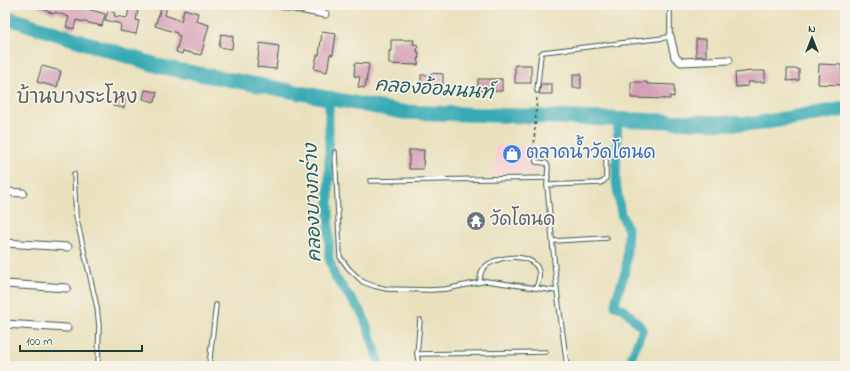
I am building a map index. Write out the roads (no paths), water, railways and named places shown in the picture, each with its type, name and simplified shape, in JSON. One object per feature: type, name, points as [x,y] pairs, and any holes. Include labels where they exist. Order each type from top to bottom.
[{"type":"street","points":[[279,5],[325,14]]},
{"type":"street","points":[[670,36],[675,57],[681,62],[729,60]]},
{"type":"street","points":[[5,192],[23,193]]},
{"type":"street","points":[[5,243],[68,247]]},
{"type":"street","points":[[5,284],[67,288]]},
{"type":"street","points":[[5,324],[67,328]]},
{"type":"street","points":[[5,365],[22,366]]},
{"type":"lane","points":[[537,91],[541,54],[546,50],[664,38],[670,36],[670,5]]},
{"type":"lane","points":[[534,149],[536,162],[547,164],[547,185],[552,241],[567,366]]},
{"type":"lane","points":[[335,152],[340,257],[349,269],[363,282],[386,289],[431,290],[486,281],[557,291]]},
{"type":"lane","points":[[547,185],[600,183],[606,178],[606,156]]},
{"type":"lane","points":[[74,174],[76,216],[97,307],[99,326],[98,366]]},
{"type":"lane","points":[[370,181],[548,178]]},
{"type":"lane","points":[[552,241],[607,238]]},
{"type":"lane","points":[[480,281],[482,271],[486,265],[494,260],[524,258],[535,264],[539,272],[536,288]]},
{"type":"lane","points":[[209,366],[216,305]]},
{"type":"lane","points":[[419,366],[417,354],[420,320]]},
{"type":"lane","points":[[417,354],[546,352]]},
{"type":"waterway","name":"คลองอ้อมนนท์","points":[[5,17],[162,67],[402,112],[754,124],[845,109]]},
{"type":"waterway","name":"คลองบางกร่าง","points":[[329,98],[329,258],[335,277],[363,315],[378,358],[378,366]]},
{"type":"waterway","points":[[618,119],[616,182],[621,214],[628,230],[626,270],[615,306],[624,309],[643,329],[632,355],[632,366]]},
{"type":"place","name":"ตลาดน้ำวัดโตนด","points":[[512,154]]},
{"type":"place","name":"วัดโตนด","points":[[476,221]]},
{"type":"district","name":"บ้านบางระโหง","points":[[77,98]]}]
